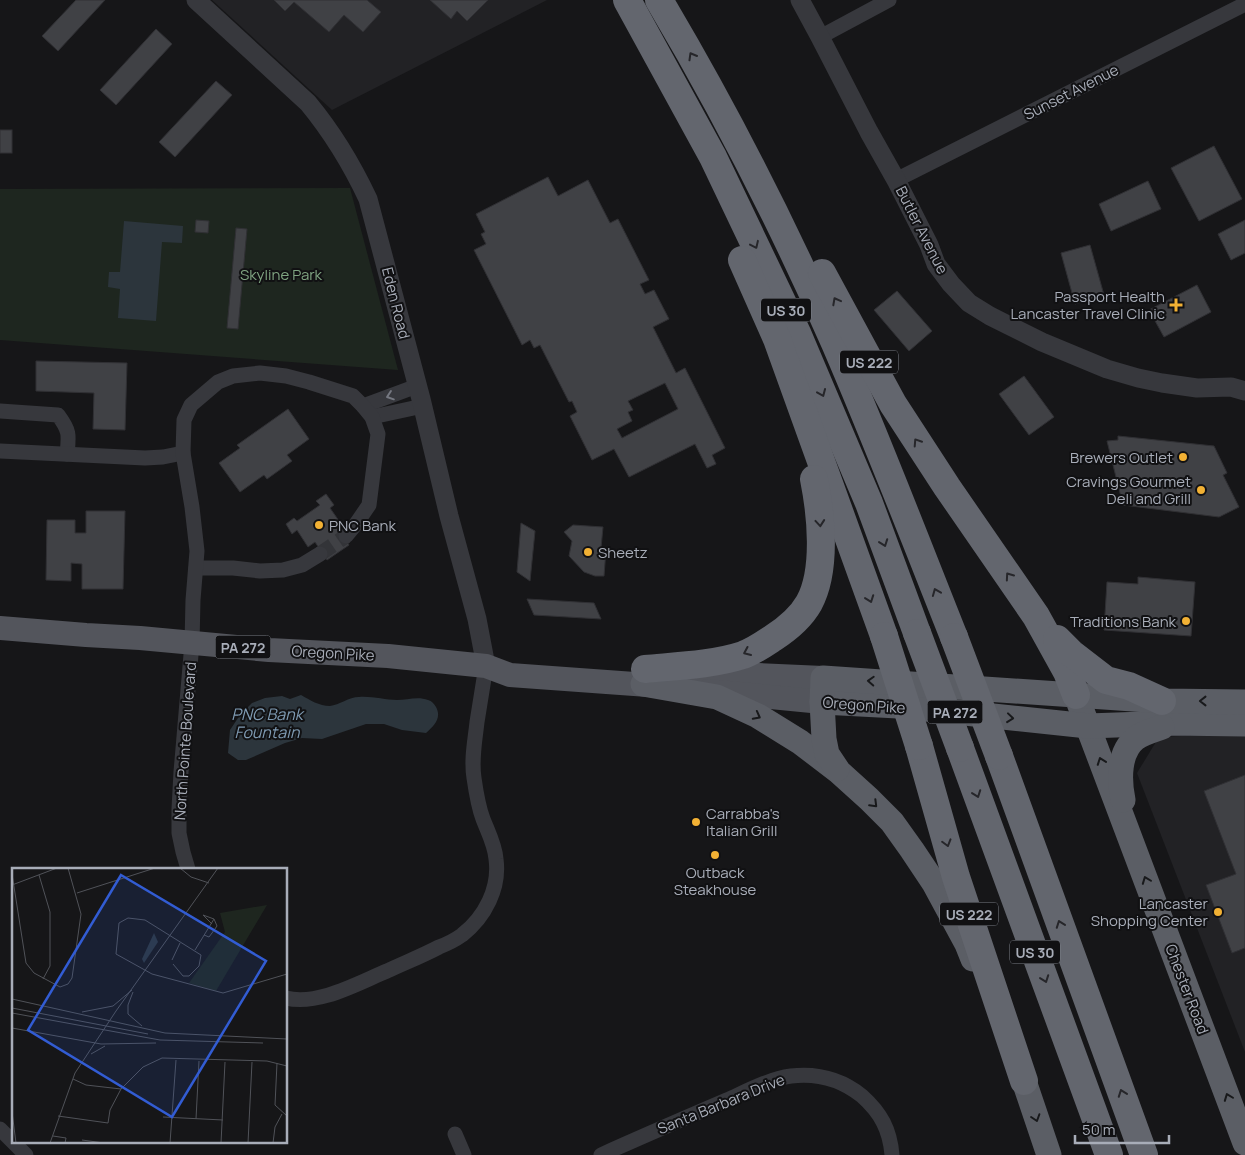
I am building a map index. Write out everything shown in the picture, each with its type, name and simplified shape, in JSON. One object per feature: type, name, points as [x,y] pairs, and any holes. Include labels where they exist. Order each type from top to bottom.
[{"type":"highway","name":"US 222","points":[[610,0],[690,147],[777,339],[884,636],[919,746],[956,877],[1049,1155]]},
{"type":"highway","name":"US 30","points":[[627,0],[713,157],[797,333],[869,503],[1109,1155]]},
{"type":"highway","name":"US 30","points":[[659,0],[716,99],[786,237],[835,344],[874,436],[999,756],[1144,1155]]},
{"type":"highway","name":"US 222","points":[[716,99],[764,170],[806,244],[863,352],[898,412],[1036,616],[1071,653],[1106,680],[1129,686],[1167,712]]},
{"type":"highway","points":[[644,677],[745,654],[784,630],[809,603],[817,582],[820,559],[821,530],[818,496],[806,441],[777,339]]},
{"type":"highway","points":[[1036,616],[1067,672],[1076,695]]},
{"type":"highway","points":[[644,677],[717,697],[758,716],[800,742],[838,771],[892,822],[934,883],[967,944],[1024,1081]]},
{"type":"highway","points":[[823,690],[824,739],[827,754],[838,771]]},
{"type":"highway","name":"Oregon Pike","points":[[823,690],[1076,695],[1245,724]]},
{"type":"highway","name":"Oregon Pike","points":[[823,690],[898,706],[1088,726],[1167,712],[1245,702]]},
{"type":"highway","name":"Chester Road","points":[[1076,695],[1245,1143]]},
{"type":"highway","points":[[1136,856],[1120,786],[1120,771],[1123,757],[1129,745],[1167,712]]},
{"type":"main road","name":"Oregon Pike","points":[[0,628],[269,650],[388,656],[486,666],[509,660],[644,677],[823,690]]},
{"type":"street","name":"Eden Road","points":[[196,0],[308,103],[334,138],[368,199],[477,619],[486,666]]},
{"type":"street","name":"Butler Avenue","points":[[800,0],[896,180],[929,245],[936,264],[969,303],[990,316],[1051,346],[1115,372],[1188,387],[1231,387],[1245,391]]},
{"type":"street","points":[[820,37],[889,0]]},
{"type":"street","name":"Sunset Avenue","points":[[896,180],[1245,4]]},
{"type":"street","name":"North Pointe Boulevard","points":[[188,868],[179,832],[180,772],[192,643],[197,551],[183,453],[184,420],[191,405],[218,382],[233,376],[260,373],[286,376],[353,396],[368,412]]},
{"type":"street","points":[[368,412],[417,386]]},
{"type":"street","points":[[368,412],[422,406]]},
{"type":"street","points":[[0,411],[58,415],[67,428],[69,438],[67,454]]},
{"type":"street","points":[[346,536],[369,506],[378,434],[368,412]]},
{"type":"street","points":[[0,451],[145,458],[183,453]]},
{"type":"street","points":[[196,568],[233,568],[260,571],[283,570],[302,565],[320,554]]},
{"type":"street","points":[[288,998],[300,1000],[321,998],[431,951],[462,935],[487,906],[493,894],[497,874],[496,858],[493,842],[482,817],[472,757],[486,666]]},
{"type":"street","name":"Santa Barbara Drive","points":[[602,1155],[770,1082],[793,1076],[830,1078],[840,1082],[867,1101],[885,1123],[890,1135],[892,1155]]},
{"type":"street","points":[[0,1129],[12,1141]]},
{"type":"street","points":[[454,1134],[464,1155]]},
{"type":"street","points":[[13,1142],[26,1155]]},
{"type":"shaded area","points":[[212,0],[547,0],[332,110]]},
{"type":"shaded area","name":"Lancaster Shopping Center","points":[[1245,733],[1245,1052],[1137,773],[1159,737]]},
{"type":"green space","name":"Skyline Park","points":[[350,188],[398,370],[0,340],[0,189]]},
{"type":"water","points":[[124,221],[183,226],[182,243],[162,242],[156,321],[118,318],[120,289],[108,287],[109,272],[120,272]]},
{"type":"water","name":"PNC Bank Fountain","points":[[301,695],[326,706],[359,697],[397,700],[424,699],[431,701],[435,706],[438,711],[438,718],[426,733],[402,730],[384,724],[366,724],[322,739],[302,738],[285,743],[246,760],[238,760],[228,753],[230,730],[240,715],[252,703],[265,698],[282,696],[290,699]]},
{"type":"building","points":[[76,0],[105,0],[58,51],[42,36]]},
{"type":"building","points":[[274,0],[367,0],[381,12],[363,32],[344,15],[329,32],[294,2],[285,11]]},
{"type":"building","points":[[430,0],[488,0],[467,21],[457,11],[451,19]]},
{"type":"building","points":[[156,29],[172,44],[116,105],[100,90]]},
{"type":"building","points":[[216,81],[232,95],[175,157],[159,142]]},
{"type":"building","points":[[0,130],[12,130],[12,153],[0,153]]},
{"type":"building","points":[[1214,146],[1242,199],[1199,221],[1171,168]]},
{"type":"building","points":[[548,177],[558,196],[588,180],[610,223],[618,219],[649,280],[640,284],[645,294],[654,290],[669,319],[653,327],[676,373],[685,368],[725,448],[712,455],[716,464],[707,468],[695,444],[629,477],[614,449],[592,460],[570,416],[577,412],[572,401],[569,402],[540,345],[534,348],[530,340],[522,345],[474,250],[486,244],[481,234],[485,232],[476,214]],"holes":[[[665,383],[678,409],[622,438],[617,429],[632,421],[628,412],[633,410],[628,401]]]},
{"type":"building","points":[[1148,181],[1161,209],[1111,231],[1099,204]]},
{"type":"building","points":[[196,220],[209,221],[208,233],[195,232]]},
{"type":"building","points":[[1245,220],[1245,253],[1231,260],[1218,234]]},
{"type":"building","points":[[236,228],[247,229],[238,329],[227,328]]},
{"type":"building","points":[[1090,245],[1104,295],[1075,304],[1061,253]]},
{"type":"building","points":[[1197,285],[1211,312],[1164,337],[1149,310]]},
{"type":"building","points":[[897,291],[932,331],[909,351],[874,310]]},
{"type":"building","points":[[36,361],[127,363],[125,430],[93,429],[94,393],[36,391]]},
{"type":"building","points":[[1024,376],[1054,417],[1029,435],[999,394]]},
{"type":"building","points":[[288,409],[309,439],[287,455],[292,461],[267,479],[264,475],[240,492],[219,463],[240,448],[237,445]]},
{"type":"building","points":[[1118,436],[1214,446],[1227,473],[1223,475],[1239,507],[1219,517],[1123,505],[1107,441],[1118,440]]},
{"type":"building","points":[[326,494],[334,505],[330,508],[339,521],[335,524],[349,545],[327,560],[315,542],[308,547],[297,530],[292,534],[286,524],[294,518],[297,521],[320,505],[316,501]]},
{"type":"building","points":[[86,511],[125,511],[123,589],[82,589],[82,564],[71,563],[71,581],[46,580],[47,520],[75,520],[75,533],[86,533]]},
{"type":"building","points":[[521,523],[535,531],[530,581],[517,572]]},
{"type":"building","name":"Sheetz","points":[[573,525],[603,527],[601,548],[606,549],[604,576],[595,576],[584,572],[569,556],[572,541],[564,532]]},
{"type":"building","points":[[1138,577],[1195,582],[1191,636],[1104,630],[1107,582],[1138,584]]},
{"type":"building","name":"Sheetz","points":[[527,599],[594,603],[601,619],[534,615]]},
{"type":"building","points":[[1245,775],[1245,948],[1232,953],[1206,885],[1236,874],[1204,791]]},
{"type":"tunnel","points":[[320,554],[346,536]]},
{"type":"place","name":"Passport Health Lancaster Travel Clinic","points":[[1176,305]]},
{"type":"place","name":"Brewers Outlet","points":[[1183,457]]},
{"type":"place","name":"Cravings Gourmet Deli and Grill","points":[[1201,490]]},
{"type":"place","name":"PNC Bank","points":[[319,525]]},
{"type":"place","name":"Sheetz","points":[[588,552]]},
{"type":"place","name":"Traditions Bank","points":[[1186,621]]},
{"type":"place","name":"Carrabba's Italian Grill","points":[[696,822]]},
{"type":"place","name":"Outback Steakhouse","points":[[715,855]]},
{"type":"place","name":"Lancaster Shopping Center","points":[[1218,912]]}]
